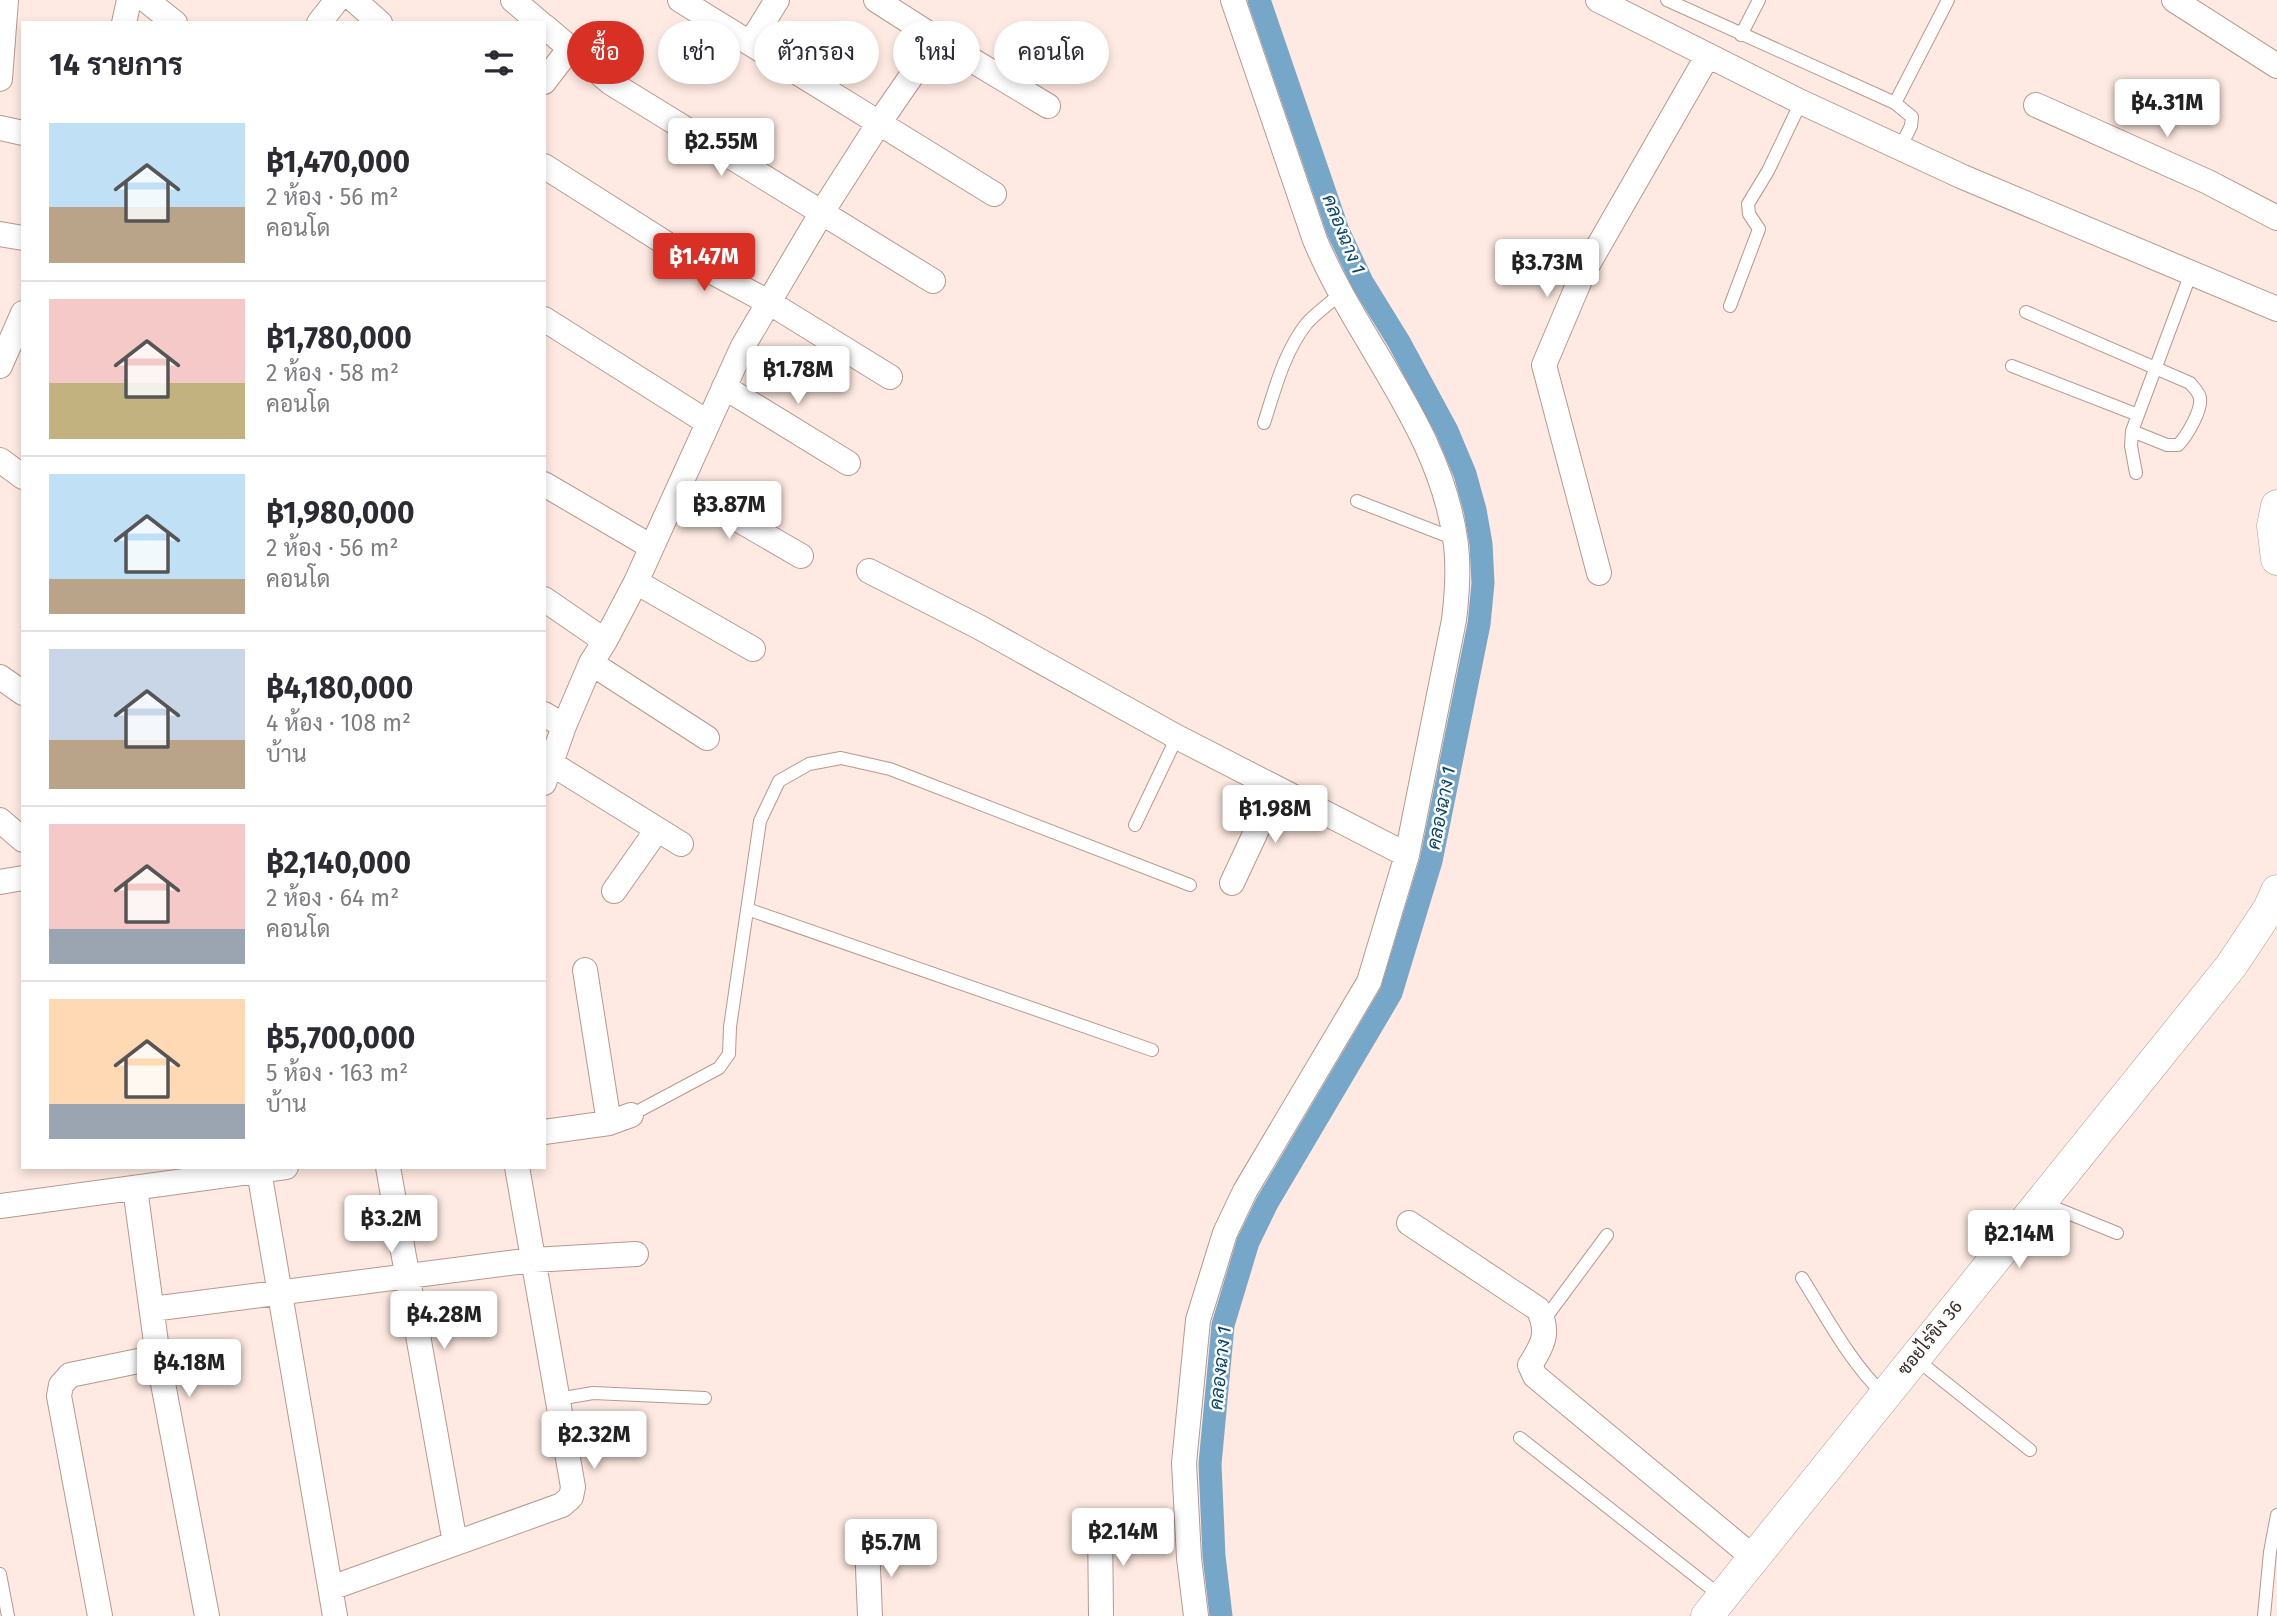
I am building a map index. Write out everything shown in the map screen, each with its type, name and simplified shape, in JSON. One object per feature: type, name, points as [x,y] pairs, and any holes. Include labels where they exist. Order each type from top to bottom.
[{"type":"street","points":[[0,79],[6,0]]},
{"type":"street","points":[[124,21],[129,0]]},
{"type":"street","points":[[146,0],[172,21]]},
{"type":"street","points":[[321,21],[337,0]]},
{"type":"street","points":[[354,0],[378,21]]},
{"type":"street","points":[[513,0],[538,21]]},
{"type":"street","points":[[680,0],[994,194]]},
{"type":"street","points":[[751,42],[777,0]]},
{"type":"street","points":[[876,0],[909,21]]},
{"type":"street","points":[[1196,1616],[1189,1558],[1185,1463],[1198,1320],[1224,1233],[1245,1191],[1368,982],[1407,855],[1454,620],[1458,582],[1455,539],[1441,482],[1425,441],[1340,294],[1315,240],[1233,0]]},
{"type":"street","points":[[1598,0],[1801,102],[1900,148],[2277,309]]},
{"type":"street","points":[[2174,0],[2277,66]]},
{"type":"street","points":[[546,28],[567,45]]},
{"type":"street","points":[[546,79],[567,52]]},
{"type":"street","points":[[1599,573],[1544,365],[1583,273],[1709,54]]},
{"type":"street","points":[[980,65],[1048,106]]},
{"type":"street","points":[[613,84],[933,281]]},
{"type":"street","points":[[681,844],[548,774],[554,720],[605,641],[636,582],[743,346],[822,212],[906,84]]},
{"type":"street","points":[[2036,105],[2207,182],[2277,218]]},
{"type":"street","points":[[0,128],[21,133]]},
{"type":"street","points":[[546,167],[703,267],[770,303],[890,377]]},
{"type":"street","points":[[0,234],[21,238]]},
{"type":"street","points":[[546,320],[707,422]]},
{"type":"street","points":[[0,366],[17,344],[21,323]]},
{"type":"street","points":[[724,387],[848,463]]},
{"type":"street","points":[[0,460],[21,476]]},
{"type":"street","points":[[546,485],[650,547]]},
{"type":"street","points":[[680,486],[801,556]]},
{"type":"street","points":[[2277,506],[2273,526],[2277,559]]},
{"type":"street","points":[[869,571],[979,627],[1177,737],[1407,855]]},
{"type":"street","points":[[636,582],[753,649]]},
{"type":"street","points":[[546,600],[605,641]]},
{"type":"street","points":[[591,663],[707,738]]},
{"type":"street","points":[[0,677],[21,692]]},
{"type":"street","points":[[1232,883],[1276,789]]},
{"type":"street","points":[[0,820],[21,839]]},
{"type":"street","points":[[614,891],[657,830]]},
{"type":"street","points":[[0,882],[21,878]]},
{"type":"street","name":"ซอยไร่ขิง 36","points":[[1714,1606],[2231,966],[2274,904]]},
{"type":"street","points":[[546,1132],[620,1119],[584,970]]},
{"type":"street","points":[[0,1206],[135,1188],[198,1173],[272,1169]]},
{"type":"street","points":[[388,1169],[455,1544]]},
{"type":"street","points":[[331,1588],[562,1505],[572,1497],[573,1487],[517,1169]]},
{"type":"street","points":[[259,1171],[335,1616]]},
{"type":"street","points":[[135,1188],[158,1357],[207,1616]]},
{"type":"street","points":[[1409,1223],[1538,1309],[1544,1320],[1542,1346],[1530,1365],[1535,1376],[1754,1558]]},
{"type":"street","points":[[152,1309],[533,1260],[636,1254]]},
{"type":"street","points":[[100,1616],[59,1396],[61,1385],[70,1375],[158,1357]]},
{"type":"street","points":[[1100,1521],[1101,1616]]},
{"type":"street","points":[[867,1544],[870,1616]]},
{"type":"lane","points":[[1667,0],[1895,103],[1912,117],[1911,126],[1900,148]]},
{"type":"lane","points":[[1741,35],[1759,0]]},
{"type":"lane","points":[[1895,103],[1948,0]]},
{"type":"lane","points":[[1730,306],[1759,229],[1749,214],[1748,204],[1768,172],[1801,102]]},
{"type":"lane","points":[[2136,473],[2131,446],[2132,431],[2191,273]]},
{"type":"lane","points":[[1265,424],[1278,376],[1290,351],[1308,323],[1340,294]]},
{"type":"lane","points":[[2026,312],[2190,383],[2200,394],[2200,405],[2186,436],[2178,445],[2168,445],[2132,431]]},
{"type":"lane","points":[[2012,366],[2138,415]]},
{"type":"lane","points":[[1357,501],[1455,539]]},
{"type":"lane","points":[[1135,825],[1177,737]]},
{"type":"lane","points":[[620,1119],[719,1068],[729,1054],[730,1027],[760,821],[779,781],[809,764],[841,758],[890,769],[1190,885]]},
{"type":"lane","points":[[747,909],[1152,1050]]},
{"type":"lane","points":[[2040,1202],[2118,1233]]},
{"type":"lane","points":[[1544,1320],[1607,1235]]},
{"type":"lane","points":[[1802,1278],[1853,1359],[1884,1396]]},
{"type":"lane","points":[[1915,1358],[2030,1450]]},
{"type":"lane","points":[[558,1399],[593,1393],[705,1398]]},
{"type":"lane","points":[[1520,1438],[1714,1606]]},
{"type":"lane","points":[[2264,1616],[2270,1552],[2277,1515]]},
{"type":"lane","points":[[0,1574],[8,1616]]},
{"type":"waterway","name":"คลองฉาง 1","points":[[1221,1616],[1214,1556],[1210,1464],[1223,1325],[1248,1242],[1267,1203],[1391,993],[1431,861],[1479,624],[1483,583],[1481,544],[1465,474],[1447,431],[1399,342],[1362,282],[1338,231],[1259,0]]}]
